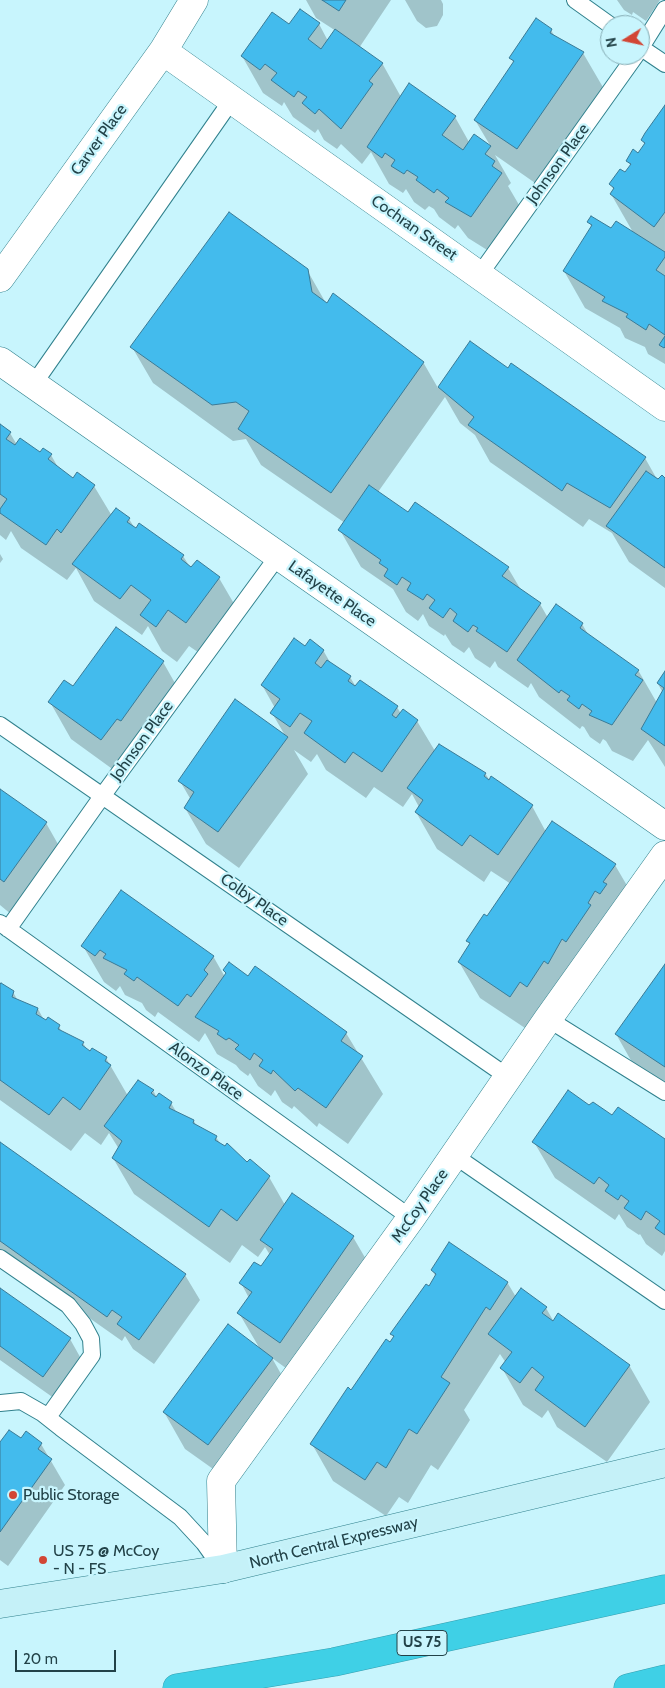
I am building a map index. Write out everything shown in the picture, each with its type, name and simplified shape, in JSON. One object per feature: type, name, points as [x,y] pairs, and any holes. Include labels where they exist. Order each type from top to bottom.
[{"type":"highway","name":"US 75","points":[[177,1688],[334,1662],[665,1588]]},
{"type":"highway","points":[[628,1688],[665,1679]]},
{"type":"main road","name":"North Central Expressway","points":[[0,1604],[223,1569],[660,1466]]},
{"type":"street","name":"Carver Place","points":[[0,278],[163,51],[187,3]]},
{"type":"street","name":"Cochran Street","points":[[163,51],[665,407]]},
{"type":"street","name":"Lafayette Place","points":[[0,361],[665,826]]},
{"type":"street","name":"McCoy Place","points":[[223,1569],[221,1481],[455,1156],[548,1019],[665,855]]},
{"type":"lane","points":[[574,0],[600,18]]},
{"type":"lane","name":"Johnson Place","points":[[650,33],[665,9]]},
{"type":"lane","points":[[650,56],[665,64]]},
{"type":"lane","name":"Johnson Place","points":[[480,274],[628,65]]},
{"type":"lane","points":[[33,385],[231,100]]},
{"type":"lane","name":"Johnson Place","points":[[4,926],[103,795],[278,556]]},
{"type":"lane","name":"Colby Place","points":[[0,725],[508,1077]]},
{"type":"lane","name":"Alonzo Place","points":[[4,926],[411,1218]]},
{"type":"lane","points":[[548,1019],[665,1092]]},
{"type":"lane","points":[[455,1156],[665,1302]]},
{"type":"lane","points":[[0,1258],[68,1305],[83,1324],[91,1339],[92,1356],[48,1417]]},
{"type":"lane","points":[[0,1403],[21,1401],[48,1417],[180,1516],[204,1543],[223,1569]]},
{"type":"building","points":[[322,0],[346,0],[339,11]]},
{"type":"building","points":[[300,9],[320,23],[308,39],[321,49],[335,29],[383,63],[369,81],[373,84],[341,129],[319,109],[315,114],[302,103],[307,97],[298,91],[294,97],[271,80],[277,73],[265,64],[260,70],[241,56],[272,12],[289,24]]},
{"type":"building","points":[[536,18],[552,29],[550,33],[584,52],[517,149],[474,120],[514,61],[509,58]]},
{"type":"building","points":[[409,83],[456,116],[442,135],[463,150],[474,134],[491,146],[485,154],[495,161],[492,166],[502,173],[471,217],[445,202],[449,198],[437,189],[434,193],[416,180],[418,177],[407,170],[404,174],[391,166],[395,160],[385,153],[382,158],[367,147]]},
{"type":"building","points":[[665,105],[665,212],[654,227],[610,194],[614,188],[609,184],[620,169],[625,172],[631,164],[626,161],[633,149],[638,153],[645,143],[641,140]]},
{"type":"building","points":[[229,212],[308,269],[312,292],[327,303],[333,293],[424,362],[331,493],[238,429],[249,411],[236,402],[212,405],[130,347]]},
{"type":"building","points":[[591,216],[611,228],[616,221],[665,252],[665,257],[656,270],[665,276],[665,335],[649,324],[646,330],[626,317],[628,314],[602,301],[605,297],[563,271],[592,225],[587,222]]},
{"type":"building","points":[[665,336],[665,347],[664,348],[659,345]]},
{"type":"building","points":[[470,341],[508,368],[511,363],[646,457],[610,508],[567,483],[562,491],[468,425],[474,417],[438,387]]},
{"type":"building","points":[[0,424],[11,432],[6,439],[15,445],[20,438],[40,452],[43,448],[52,454],[48,459],[73,478],[77,472],[95,485],[61,533],[57,529],[46,545],[0,513],[0,509],[7,499],[0,494]]},
{"type":"building","points":[[646,471],[658,479],[662,475],[665,478],[665,568],[606,526]]},
{"type":"building","points":[[369,485],[408,512],[415,502],[509,567],[502,576],[541,603],[507,652],[476,631],[478,628],[473,625],[468,632],[453,621],[457,614],[450,608],[443,618],[429,608],[435,600],[427,594],[423,600],[407,590],[411,583],[402,577],[397,585],[384,576],[388,569],[379,563],[381,560],[338,530]]},
{"type":"building","points":[[116,508],[130,518],[127,522],[136,528],[139,523],[184,555],[181,559],[191,567],[197,560],[220,577],[186,623],[168,610],[156,627],[140,615],[151,600],[131,585],[120,599],[72,564]]},
{"type":"building","points":[[556,604],[583,623],[580,628],[639,670],[635,675],[643,680],[612,725],[589,715],[592,711],[582,704],[579,709],[567,700],[570,696],[561,690],[559,693],[517,660]]},
{"type":"building","points":[[116,627],[164,661],[121,721],[117,719],[101,740],[48,702],[64,680],[73,686]]},
{"type":"building","points":[[294,638],[305,646],[310,639],[324,650],[315,663],[321,668],[327,660],[351,676],[348,681],[355,686],[360,680],[398,706],[392,715],[396,718],[403,709],[418,720],[382,772],[353,752],[345,763],[304,733],[312,721],[300,713],[290,727],[270,713],[280,699],[261,685]]},
{"type":"building","points":[[665,671],[665,746],[641,729],[664,688],[657,683]]},
{"type":"building","points":[[235,699],[288,737],[218,832],[184,808],[194,792],[178,781]]},
{"type":"building","points":[[439,744],[486,773],[484,776],[489,780],[491,776],[533,805],[498,855],[470,835],[462,846],[415,812],[423,800],[407,788]]},
{"type":"building","points":[[0,789],[47,822],[4,882],[0,879]]},
{"type":"building","points":[[552,821],[616,864],[603,882],[607,884],[600,894],[595,891],[588,903],[591,905],[566,942],[562,939],[548,964],[544,961],[527,987],[520,982],[510,997],[458,962],[470,943],[466,941],[484,914],[487,916]]},
{"type":"building","points":[[121,890],[214,956],[204,970],[208,974],[191,997],[187,994],[178,1006],[137,977],[134,981],[124,974],[127,970],[103,958],[106,954],[100,950],[95,956],[81,946]]},
{"type":"building","points":[[229,962],[248,976],[255,966],[347,1032],[341,1041],[363,1056],[326,1108],[298,1088],[295,1091],[273,1070],[271,1074],[259,1066],[263,1060],[254,1053],[250,1060],[235,1049],[239,1045],[229,1038],[226,1040],[217,1034],[219,1031],[195,1017],[226,973],[223,970]]},
{"type":"building","points":[[665,964],[665,1067],[615,1034]]},
{"type":"building","points":[[1,983],[14,991],[12,997],[38,1008],[36,1014],[46,1020],[48,1017],[60,1025],[58,1029],[84,1042],[82,1045],[90,1051],[92,1048],[107,1057],[105,1061],[111,1065],[80,1110],[63,1097],[49,1115],[0,1080]]},
{"type":"building","points":[[138,1080],[154,1090],[151,1093],[156,1097],[159,1093],[172,1102],[169,1108],[194,1120],[193,1123],[217,1136],[215,1140],[225,1146],[227,1143],[247,1162],[250,1159],[270,1176],[237,1221],[221,1209],[209,1227],[112,1158],[122,1141],[104,1126]]},
{"type":"building","points":[[568,1090],[589,1105],[593,1102],[612,1115],[618,1107],[665,1139],[665,1235],[655,1228],[660,1221],[646,1211],[641,1220],[624,1208],[629,1201],[621,1195],[618,1200],[605,1191],[609,1185],[599,1177],[594,1184],[532,1142]]},
{"type":"building","points":[[0,1142],[186,1274],[139,1340],[117,1324],[122,1317],[112,1310],[107,1317],[0,1241]]},
{"type":"building","points":[[292,1193],[354,1236],[280,1343],[237,1313],[252,1292],[239,1283],[254,1262],[261,1266],[273,1249],[260,1240]]},
{"type":"building","points":[[449,1242],[508,1282],[490,1310],[486,1307],[441,1377],[450,1383],[417,1434],[409,1429],[386,1468],[377,1462],[365,1480],[310,1444],[348,1387],[351,1390],[386,1339],[390,1342],[394,1336],[390,1334],[426,1284],[429,1286],[436,1274],[431,1270]]},
{"type":"building","points":[[0,1288],[71,1338],[43,1377],[0,1346]]},
{"type":"building","points":[[521,1288],[547,1307],[542,1313],[553,1321],[558,1313],[630,1365],[585,1427],[535,1390],[544,1377],[532,1367],[520,1383],[500,1368],[512,1352],[488,1334]]},
{"type":"building","points":[[228,1324],[273,1358],[208,1445],[163,1412]]},
{"type":"building","name":"Public Storage","points":[[9,1430],[21,1438],[26,1431],[42,1443],[38,1449],[52,1459],[0,1532],[0,1442]]},
{"type":"place","name":"Public Storage","points":[[13,1495]]},
{"type":"place","name":"US 75 @ McCoy - N - FS","points":[[43,1560]]}]
